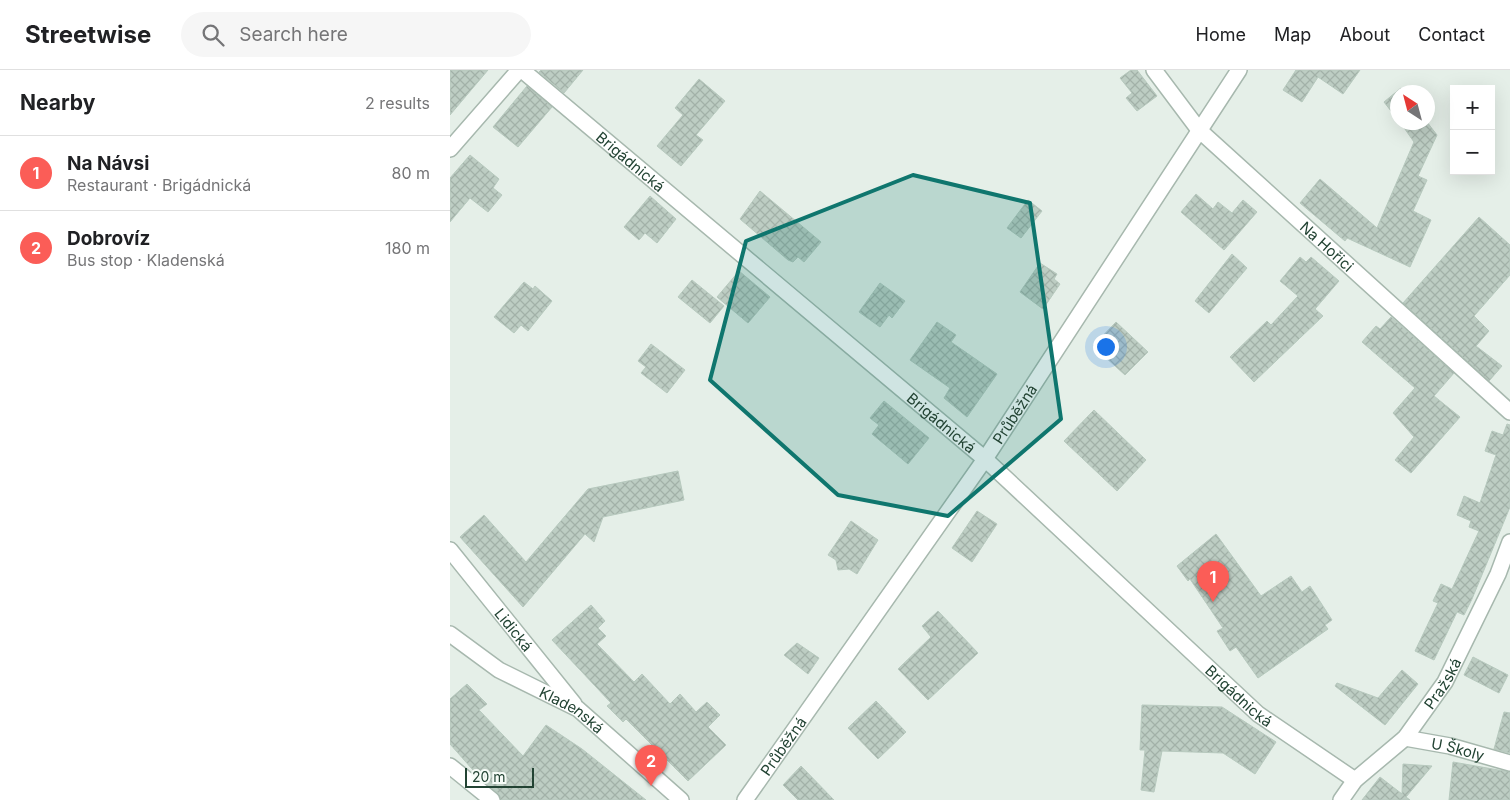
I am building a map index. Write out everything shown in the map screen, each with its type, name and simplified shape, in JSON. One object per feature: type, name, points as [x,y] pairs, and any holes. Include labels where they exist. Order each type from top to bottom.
[{"type":"street","points":[[450,149],[521,70]]},
{"type":"street","name":"Brigádnická","points":[[521,70],[985,459],[1258,714],[1355,780]]},
{"type":"street","name":"Na Hořici","points":[[1154,70],[1199,130],[1510,412]]},
{"type":"street","name":"Průběžná","points":[[745,800],[985,459],[1239,70]]},
{"type":"street","name":"Pražská","points":[[1341,800],[1355,780],[1405,738],[1445,682],[1498,574],[1510,542]]},
{"type":"street","name":"Lidická","points":[[450,550],[578,709]]},
{"type":"street","name":"Kladenská","points":[[450,634],[499,670],[578,709],[681,800]]},
{"type":"street","name":"U Školy","points":[[1405,738],[1450,746],[1510,763]]},
{"type":"street","points":[[450,766],[492,800]]},
{"type":"highlighted area","points":[[913,175],[1030,203],[1061,419],[948,516],[838,495],[710,380],[746,241]]},
{"type":"building","points":[[450,70],[488,70],[450,115]]},
{"type":"building","points":[[541,70],[583,70],[564,93],[539,72]]},
{"type":"building","points":[[1131,70],[1137,70],[1157,96],[1137,111],[1126,98],[1132,93],[1120,78]]},
{"type":"building","points":[[1296,70],[1360,70],[1343,94],[1318,77],[1302,102],[1283,90]]},
{"type":"building","points":[[699,79],[725,101],[696,135],[703,140],[681,166],[657,146],[683,115],[675,108]]},
{"type":"building","points":[[527,86],[552,107],[518,147],[493,127]]},
{"type":"building","points":[[1390,97],[1390,110],[1384,102]]},
{"type":"building","points":[[1406,130],[1433,130],[1437,135],[1418,176],[1427,180],[1413,211],[1431,220],[1410,267],[1347,238],[1345,241],[1300,203],[1320,179],[1377,228],[1414,142]]},
{"type":"building","points":[[470,155],[499,179],[493,188],[502,195],[488,212],[470,198],[450,222],[450,178]]},
{"type":"building","points":[[760,191],[821,242],[804,262],[798,257],[793,262],[788,260],[740,219]]},
{"type":"building","points":[[1196,194],[1213,209],[1218,202],[1232,213],[1243,200],[1257,212],[1224,250],[1181,212]]},
{"type":"building","points":[[650,196],[676,219],[657,243],[645,233],[639,240],[624,227]]},
{"type":"building","points":[[1028,200],[1042,211],[1021,238],[1007,228]]},
{"type":"building","points":[[1479,217],[1510,245],[1510,275],[1474,316],[1489,331],[1476,346],[1502,366],[1489,381],[1403,303]]},
{"type":"building","points":[[1232,254],[1247,268],[1209,313],[1195,301]]},
{"type":"building","points":[[1300,257],[1306,262],[1311,257],[1339,281],[1315,309],[1323,316],[1254,382],[1230,357],[1267,321],[1271,325],[1298,296],[1280,281]]},
{"type":"building","points":[[1040,263],[1057,274],[1054,279],[1060,284],[1043,309],[1020,292]]},
{"type":"building","points":[[739,271],[770,297],[748,323],[717,297]]},
{"type":"building","points":[[692,280],[724,306],[710,323],[678,297]]},
{"type":"building","points":[[524,282],[533,289],[535,286],[552,301],[528,331],[521,325],[514,333],[494,317]]},
{"type":"building","points":[[880,283],[905,301],[892,318],[889,315],[880,327],[859,312]]},
{"type":"building","points":[[1391,317],[1454,373],[1434,396],[1460,417],[1411,473],[1395,460],[1414,437],[1393,413],[1415,388],[1362,342],[1376,326],[1380,329]]},
{"type":"building","points":[[937,322],[956,335],[951,342],[997,374],[967,417],[944,398],[950,388],[910,360]]},
{"type":"building","points":[[1116,322],[1148,352],[1125,375],[1093,346]]},
{"type":"building","points":[[651,344],[685,370],[667,393],[641,373],[646,367],[638,361]]},
{"type":"building","points":[[884,401],[929,438],[908,464],[872,434],[879,425],[870,418]]},
{"type":"building","points":[[1094,410],[1146,460],[1117,491],[1064,441]]},
{"type":"building","points":[[1507,424],[1510,425],[1510,507],[1472,599],[1464,615],[1457,612],[1434,660],[1415,651],[1438,603],[1433,601],[1441,584],[1452,589],[1479,531],[1469,527],[1471,521],[1457,515],[1464,496],[1480,503],[1496,455],[1485,451],[1492,431],[1503,435]]},
{"type":"building","points":[[678,471],[684,500],[603,517],[594,542],[585,534],[523,607],[460,537],[484,515],[526,562],[588,489]]},
{"type":"building","points":[[977,511],[997,524],[972,562],[952,548]]},
{"type":"building","points":[[851,521],[878,540],[857,574],[849,569],[838,570],[836,560],[828,555]]},
{"type":"building","points":[[1216,534],[1261,596],[1291,576],[1302,592],[1310,586],[1332,620],[1325,625],[1328,629],[1258,678],[1236,647],[1230,651],[1217,631],[1223,628],[1190,579],[1188,581],[1177,566]]},
{"type":"building","points":[[591,605],[605,621],[598,628],[606,636],[597,644],[634,682],[642,674],[670,704],[680,694],[696,712],[707,702],[720,715],[708,727],[726,745],[688,781],[626,719],[623,722],[607,706],[611,703],[552,640]]},
{"type":"building","points":[[938,611],[978,653],[928,700],[898,669],[931,637],[922,626]]},
{"type":"building","points":[[797,643],[819,658],[808,674],[784,655]]},
{"type":"building","points":[[1473,657],[1508,675],[1499,693],[1464,675]]},
{"type":"building","points":[[1402,670],[1418,684],[1385,725],[1335,686],[1337,683],[1378,698]]},
{"type":"building","points":[[467,684],[487,704],[479,710],[523,756],[546,725],[582,749],[646,800],[501,800],[498,793],[480,778],[450,744],[450,699]]},
{"type":"building","points":[[876,701],[906,732],[878,759],[848,728]]},
{"type":"building","points":[[1142,705],[1222,707],[1276,742],[1255,774],[1223,753],[1162,751],[1154,792],[1141,790],[1145,750],[1140,750]]},
{"type":"building","points":[[1504,712],[1510,713],[1510,753],[1494,749]]},
{"type":"building","points":[[1453,762],[1510,772],[1510,800],[1449,800]]},
{"type":"building","points":[[1403,764],[1432,766],[1406,797],[1410,800],[1362,800],[1380,777],[1402,794]]},
{"type":"building","points":[[801,766],[834,800],[798,800],[783,785]]},
{"type":"place","name":"Na Návsi","points":[[1213,602]]},
{"type":"place","name":"Dobrovíz","points":[[651,786]]}]
